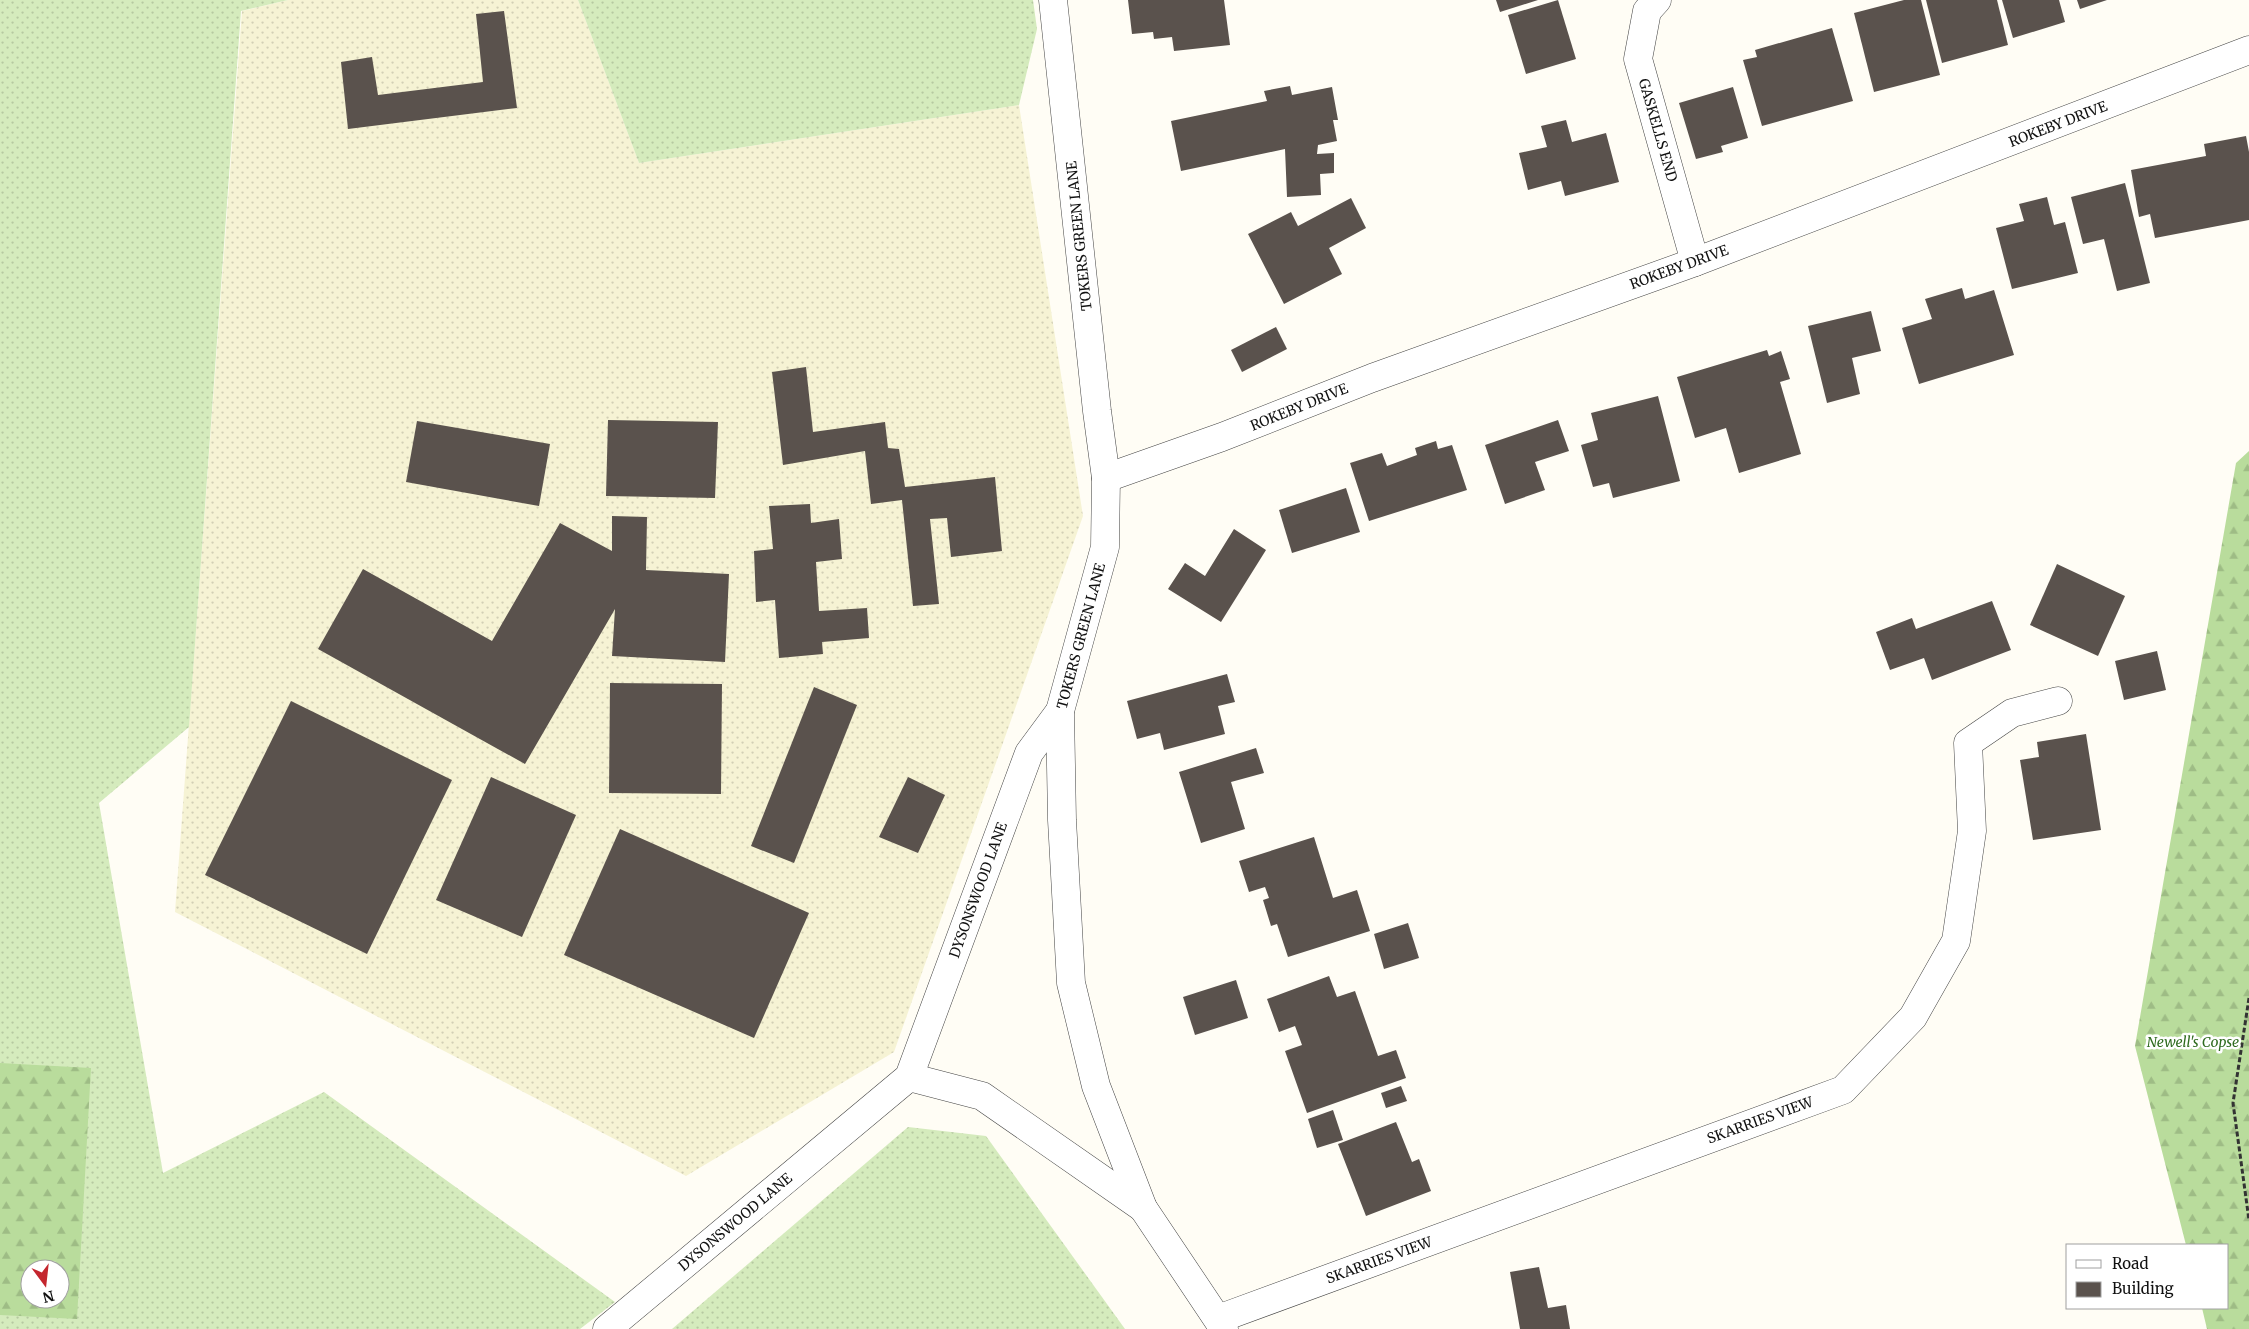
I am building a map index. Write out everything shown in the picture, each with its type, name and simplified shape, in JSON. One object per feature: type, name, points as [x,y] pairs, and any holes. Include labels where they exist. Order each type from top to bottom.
[{"type":"street","name":"TOKERS GREEN LANE","points":[[1053,0],[1097,411],[1106,478],[1105,547],[1060,711],[1062,820],[1071,983],[1096,1086],[1143,1208],[1221,1324]]},
{"type":"street","name":"GASKELLS END","points":[[1657,0],[1647,11],[1638,59],[1695,262]]},
{"type":"street","name":"ROKEBY DRIVE","points":[[1106,478],[1222,437],[1381,374],[1695,262],[2249,50]]},
{"type":"street","name":"SKARRIES VIEW","points":[[1221,1324],[1843,1090],[1913,1017],[1956,941],[1972,830],[1968,743],[2012,713],[2058,701]]},
{"type":"street","name":"DYSONSWOOD LANE","points":[[607,1329],[910,1077],[1029,753],[1060,711]]},
{"type":"street","points":[[910,1077],[982,1096],[1143,1208]]},
{"type":"path","points":[[2249,998],[2233,1103],[2249,1220]]},
{"type":"shaded area","points":[[288,0],[578,0],[639,163],[1019,105],[1083,516],[894,1052],[686,1176],[175,912],[242,11]]},
{"type":"green space","points":[[0,0],[288,0],[241,11],[189,727],[99,803],[163,1173],[324,1092],[615,1302],[580,1329],[0,1329]]},
{"type":"green space","points":[[578,0],[1033,0],[1037,29],[1019,105],[639,163]]},
{"type":"green space","name":"Newell's Copse","points":[[2249,451],[2249,1329],[2207,1329],[2202,1309],[2229,1309],[2229,1244],[2186,1244],[2135,1046],[2236,463]]},
{"type":"green space","points":[[0,1063],[91,1068],[77,1319],[0,1315]]},
{"type":"green space","points":[[908,1127],[986,1136],[1125,1329],[672,1329]]},
{"type":"building","points":[[1128,0],[1224,0],[1230,45],[1174,51],[1172,37],[1154,39],[1153,32],[1132,34]]},
{"type":"building","points":[[1496,0],[1538,0],[1500,12]]},
{"type":"building","points":[[1558,0],[1576,59],[1526,74],[1508,15]]},
{"type":"building","points":[[1904,0],[1921,0],[1940,75],[1874,92],[1854,13]]},
{"type":"building","points":[[1926,0],[1997,0],[2008,45],[1942,63]]},
{"type":"building","points":[[2002,0],[2059,0],[2065,22],[2013,38]]},
{"type":"building","points":[[2077,0],[2107,0],[2080,9]]},
{"type":"building","points":[[504,11],[517,108],[348,129],[341,62],[372,57],[378,95],[483,82],[476,14]]},
{"type":"building","points":[[1832,28],[1853,101],[1762,126],[1743,60],[1757,57],[1755,50]]},
{"type":"building","points":[[1290,86],[1292,95],[1332,87],[1338,120],[1333,120],[1337,141],[1318,145],[1317,154],[1334,153],[1334,173],[1320,174],[1321,195],[1287,197],[1285,149],[1181,171],[1171,121],[1267,101],[1264,91]]},
{"type":"building","points":[[1733,87],[1748,138],[1721,146],[1723,152],[1696,159],[1679,103]]},
{"type":"building","points":[[1566,120],[1572,142],[1606,133],[1619,182],[1565,196],[1561,181],[1528,190],[1519,153],[1547,147],[1541,126]]},
{"type":"building","points":[[2246,136],[2249,152],[2249,220],[2155,238],[2150,214],[2139,217],[2131,170],[2206,156],[2204,144]]},
{"type":"building","points":[[2125,183],[2150,283],[2117,291],[2104,239],[2083,244],[2071,197]]},
{"type":"building","points":[[2047,197],[2054,225],[2065,222],[2078,273],[2012,289],[1996,228],[2024,221],[2019,204]]},
{"type":"building","points":[[1351,198],[1366,228],[1329,248],[1342,274],[1284,304],[1248,234],[1291,212],[1298,226]]},
{"type":"building","points":[[1962,288],[1965,299],[1994,290],[2014,355],[1919,384],[1902,328],[1932,319],[1925,299]]},
{"type":"building","points":[[1871,311],[1881,351],[1852,358],[1860,394],[1827,403],[1808,326]]},
{"type":"building","points":[[1276,327],[1287,349],[1242,372],[1231,350]]},
{"type":"building","points":[[1767,350],[1769,356],[1781,351],[1790,379],[1780,382],[1801,454],[1739,473],[1726,428],[1695,438],[1677,377]]},
{"type":"building","points":[[806,367],[813,432],[885,422],[888,448],[899,449],[905,487],[995,477],[1002,551],[951,557],[947,518],[930,519],[939,604],[913,606],[902,500],[871,504],[865,451],[783,465],[772,372]]},
{"type":"building","points":[[1658,396],[1680,481],[1613,498],[1609,483],[1593,487],[1581,445],[1598,440],[1591,413]]},
{"type":"building","points":[[608,420],[718,422],[715,498],[606,496]]},
{"type":"building","points":[[1558,420],[1569,451],[1535,462],[1545,490],[1505,504],[1485,445]]},
{"type":"building","points":[[417,421],[550,444],[539,506],[406,482]]},
{"type":"building","points":[[1436,441],[1438,449],[1452,445],[1467,490],[1369,521],[1350,463],[1382,453],[1387,466],[1417,455],[1415,448]]},
{"type":"building","points":[[1346,488],[1360,532],[1292,553],[1279,510]]},
{"type":"building","points":[[810,504],[811,523],[839,519],[842,559],[816,562],[819,611],[867,608],[869,638],[822,642],[823,654],[779,658],[775,600],[756,602],[754,551],[773,549],[769,506]]},
{"type":"building","points":[[612,516],[647,517],[646,570],[729,574],[725,662],[612,656],[615,609],[525,764],[318,649],[363,569],[492,641],[560,523],[612,551]]},
{"type":"building","points":[[1234,529],[1266,550],[1221,622],[1168,589],[1185,563],[1205,576]]},
{"type":"building","points":[[2057,564],[2125,596],[2098,656],[2030,625]]},
{"type":"building","points":[[1992,601],[2011,650],[1932,680],[1924,658],[1890,670],[1876,632],[1912,618],[1916,629]]},
{"type":"building","points":[[2157,651],[2166,690],[2124,700],[2115,661]]},
{"type":"building","points":[[1227,674],[1235,702],[1218,706],[1225,734],[1164,750],[1160,733],[1137,739],[1127,701]]},
{"type":"building","points":[[610,683],[722,684],[721,794],[609,793]]},
{"type":"building","points":[[814,687],[857,705],[794,863],[751,846]]},
{"type":"building","points":[[291,701],[452,780],[367,954],[205,875]]},
{"type":"building","points":[[2086,734],[2101,830],[2033,840],[2020,760],[2039,757],[2037,742]]},
{"type":"building","points":[[1256,748],[1264,773],[1231,782],[1245,829],[1201,843],[1179,772]]},
{"type":"building","points":[[491,777],[576,815],[522,937],[436,900]]},
{"type":"building","points":[[908,777],[945,795],[918,853],[879,837]]},
{"type":"building","points":[[620,829],[809,913],[754,1038],[564,955]]},
{"type":"building","points":[[1314,837],[1333,898],[1357,890],[1370,931],[1288,957],[1277,924],[1271,926],[1263,900],[1269,898],[1265,887],[1249,892],[1239,861]]},
{"type":"building","points":[[1408,923],[1419,958],[1384,969],[1374,934]]},
{"type":"building","points":[[1329,976],[1337,997],[1355,991],[1378,1056],[1396,1050],[1406,1078],[1307,1113],[1285,1051],[1302,1045],[1295,1026],[1279,1032],[1267,999]]},
{"type":"building","points":[[1236,980],[1248,1018],[1195,1035],[1183,997]]},
{"type":"building","points":[[1401,1086],[1407,1101],[1386,1108],[1381,1093]]},
{"type":"building","points":[[1333,1110],[1343,1140],[1317,1148],[1308,1119]]},
{"type":"building","points":[[1396,1122],[1412,1162],[1419,1159],[1431,1191],[1366,1216],[1338,1144]]},
{"type":"building","points":[[1539,1267],[1548,1308],[1566,1305],[1570,1329],[1520,1329],[1510,1272]]}]
